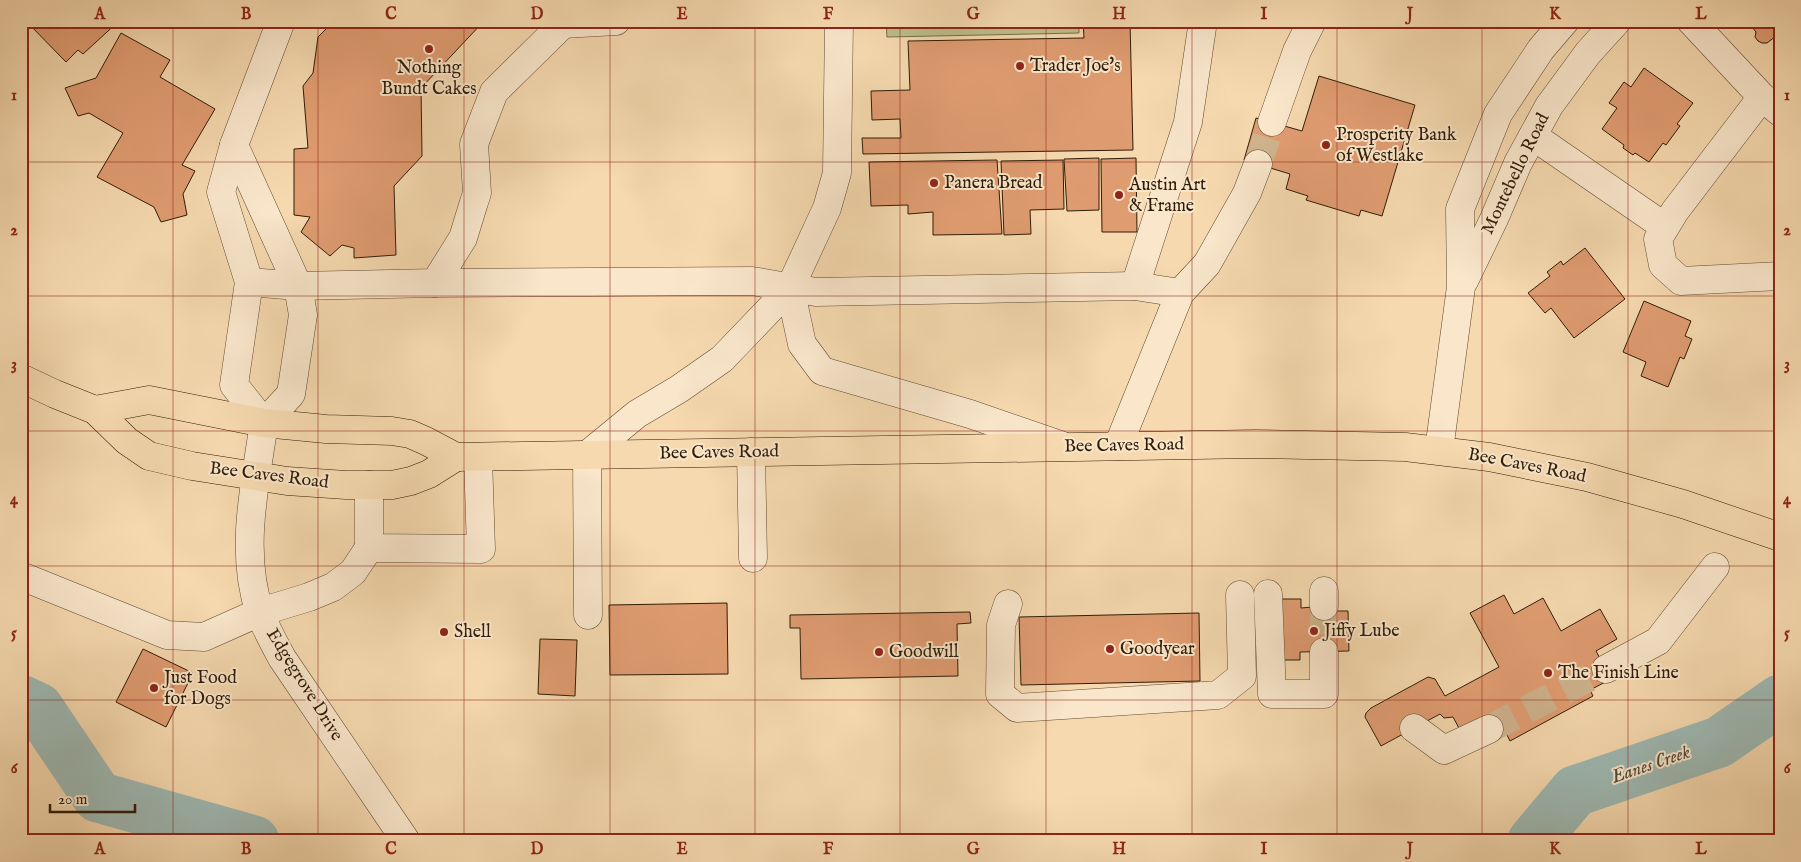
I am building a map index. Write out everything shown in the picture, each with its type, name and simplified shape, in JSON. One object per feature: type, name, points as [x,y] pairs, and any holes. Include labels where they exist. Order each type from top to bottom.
[{"type":"main road","name":"Bee Caves Road","points":[[21,378],[95,410],[127,441],[150,456],[192,466],[256,477],[318,484],[392,485],[411,481],[467,457]]},
{"type":"main road","name":"Bee Caves Road","points":[[95,410],[149,400],[264,423],[326,429],[392,431],[410,434],[467,457],[1302,444],[1439,450],[1522,462],[1586,477],[1684,504],[1769,534]]},
{"type":"street","points":[[234,145],[298,286],[303,315],[291,394],[264,423],[234,385],[250,282],[221,192],[234,145],[282,21]]},
{"type":"street","points":[[435,284],[463,238],[477,192],[474,144],[494,92],[563,24],[616,21]]},
{"type":"street","points":[[588,615],[587,455],[637,414],[679,389],[722,359],[790,288],[827,208],[837,173],[839,21]]},
{"type":"street","points":[[1135,286],[1188,122],[1203,21]]},
{"type":"street","points":[[1272,122],[1297,51],[1312,21]]},
{"type":"street","name":"Montebello Road","points":[[1439,450],[1461,287],[1460,209],[1498,114],[1541,49],[1564,21]]},
{"type":"street","name":"Montebello Road","points":[[1461,287],[1518,163],[1549,106],[1588,53],[1617,21]]},
{"type":"street","points":[[1691,21],[1772,98],[1675,211],[1658,239],[1663,265],[1681,281],[1780,276]]},
{"type":"street","points":[[1533,136],[1665,227]]},
{"type":"street","points":[[1118,446],[1180,293],[1207,264],[1247,193],[1258,164]]},
{"type":"street","points":[[250,282],[298,286],[752,281],[816,292],[1135,286],[1180,293]]},
{"type":"street","points":[[790,288],[802,344],[822,371],[970,414],[1064,447]]},
{"type":"street","name":"Edgegrove Drive","points":[[264,423],[251,514],[250,548],[255,592],[260,612],[269,635],[282,658],[406,841]]},
{"type":"street","points":[[751,452],[753,558]]},
{"type":"street","points":[[369,548],[481,549],[467,457]]},
{"type":"street","points":[[21,576],[167,635],[204,637],[260,612],[309,597],[333,586],[353,572],[369,548],[369,485]]},
{"type":"street","points":[[1606,669],[1658,641],[1715,567]]},
{"type":"street","points":[[1268,594],[1272,694],[1324,694],[1324,652]]},
{"type":"street","points":[[1008,604],[1001,625],[1000,694],[1017,708],[1218,696],[1242,676],[1240,595]]},
{"type":"street","points":[[1414,728],[1444,750],[1490,729]]},
{"type":"green space","points":[[886,21],[1079,21],[1079,33],[887,37]]},
{"type":"building","points":[[26,21],[119,21],[83,54],[78,50],[66,62]]},
{"type":"building","points":[[334,21],[484,21],[421,88],[422,156],[394,186],[396,255],[354,258],[354,248],[342,245],[330,256],[301,232],[310,217],[294,215],[294,149],[308,148],[303,86],[313,73],[318,37]]},
{"type":"building","name":"Trader Joe's","points":[[1083,21],[1130,21],[1133,150],[863,154],[862,138],[901,138],[900,119],[872,120],[871,91],[910,90],[908,41],[1084,38]]},
{"type":"building","points":[[1747,21],[1780,21],[1780,33],[1767,43],[1762,43],[1755,37],[1756,32]]},
{"type":"building","points":[[121,33],[170,60],[160,77],[215,109],[182,165],[195,171],[183,194],[187,215],[161,222],[154,207],[97,177],[123,133],[89,113],[78,116],[65,88],[96,78]]},
{"type":"building","points":[[1644,68],[1693,103],[1677,124],[1680,126],[1666,145],[1663,143],[1649,162],[1623,148],[1624,145],[1602,129],[1617,108],[1609,103],[1624,82],[1631,87]]},
{"type":"building","name":"Prosperity Bank of Westlake","points":[[1319,76],[1415,105],[1382,216],[1361,210],[1359,216],[1306,200],[1308,196],[1286,189],[1290,174],[1244,160],[1256,118],[1302,131]]},
{"type":"building","points":[[1099,158],[1099,210],[1067,211],[1064,159]]},
{"type":"building","name":"Austin Art & Frame","points":[[1136,158],[1137,232],[1102,232],[1101,159]]},
{"type":"building","name":"Panera Bread","points":[[997,160],[1002,234],[933,235],[933,212],[908,214],[908,205],[871,206],[869,162]]},
{"type":"building","points":[[1063,160],[1064,209],[1030,210],[1031,234],[1004,235],[1001,161]]},
{"type":"building","points":[[1585,248],[1625,299],[1574,338],[1551,308],[1545,313],[1528,293],[1550,276],[1547,272],[1561,261],[1563,265]]},
{"type":"building","points":[[1644,301],[1691,321],[1685,336],[1692,339],[1684,359],[1680,357],[1668,387],[1641,376],[1646,362],[1623,352]]},
{"type":"building","name":"The Finish Line","points":[[1504,595],[1514,614],[1543,598],[1561,631],[1600,609],[1617,639],[1596,651],[1611,679],[1590,690],[1593,696],[1510,741],[1505,731],[1493,737],[1460,730],[1453,717],[1444,718],[1440,714],[1381,746],[1365,717],[1371,708],[1428,677],[1435,679],[1445,696],[1499,667],[1470,613]]},
{"type":"building","name":"Jiffy Lube","points":[[1279,599],[1301,599],[1301,608],[1324,606],[1331,611],[1348,611],[1349,651],[1300,652],[1300,660],[1280,660]]},
{"type":"building","points":[[727,603],[728,674],[610,675],[609,605]]},
{"type":"building","points":[[21,604],[26,605],[21,621]]},
{"type":"building","name":"Goodwill","points":[[970,612],[971,623],[957,624],[958,676],[801,679],[800,628],[790,628],[790,615]]},
{"type":"building","name":"Goodyear","points":[[1199,613],[1200,681],[1021,685],[1019,617]]},
{"type":"building","points":[[540,639],[577,640],[575,696],[538,694]]},
{"type":"building","name":"Just Food for Dogs","points":[[143,649],[193,673],[166,727],[116,702]]},
{"type":"waterway","name":"Eanes Creek","points":[[21,700],[38,708],[98,797],[254,841]]},
{"type":"waterway","name":"Eanes Creek","points":[[1533,841],[1575,791],[1719,742],[1780,700]]},
{"type":"tunnel","points":[[1258,164],[1272,122]]},
{"type":"tunnel","points":[[1324,606],[1324,652]]},
{"type":"tunnel","points":[[1489,729],[1606,669]]},
{"type":"place","name":"Nothing Bundt Cakes","points":[[429,49]]},
{"type":"place","name":"Trader Joe's","points":[[1020,66]]},
{"type":"place","name":"Prosperity Bank of Westlake","points":[[1326,145]]},
{"type":"place","name":"Panera Bread","points":[[934,183]]},
{"type":"place","name":"Austin Art & Frame","points":[[1119,195]]},
{"type":"place","name":"Jiffy Lube","points":[[1314,631]]},
{"type":"place","name":"Shell","points":[[444,632]]},
{"type":"place","name":"Goodyear","points":[[1110,649]]},
{"type":"place","name":"Goodwill","points":[[879,652]]},
{"type":"place","name":"The Finish Line","points":[[1548,673]]},
{"type":"place","name":"Just Food for Dogs","points":[[154,688]]}]
